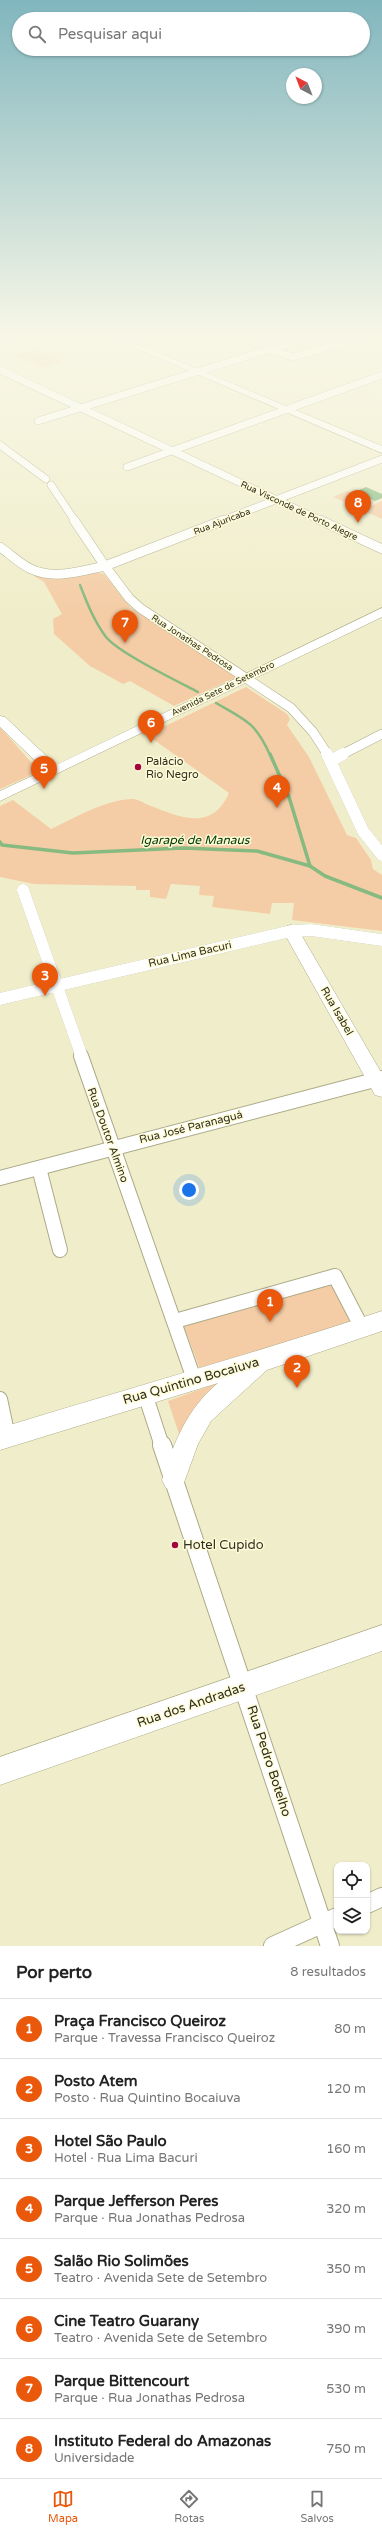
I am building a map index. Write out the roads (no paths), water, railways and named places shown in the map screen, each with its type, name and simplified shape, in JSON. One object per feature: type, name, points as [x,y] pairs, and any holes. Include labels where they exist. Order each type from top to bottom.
[{"type":"street","name":"Rua Visconde de Porto Alegre","points":[[127,430],[382,549]]},
{"type":"street","points":[[127,467],[229,430]]},
{"type":"street","points":[[334,430],[382,450]]},
{"type":"street","name":"Rua Jonathas Pedrosa","points":[[0,445],[48,482],[106,567],[140,608],[283,702],[300,716],[331,761],[370,844],[382,855]]},
{"type":"street","name":"Rua Ajuricaba","points":[[83,570],[106,567],[382,459]]},
{"type":"street","points":[[0,547],[38,572],[58,573],[83,570]]},
{"type":"street","name":"Rua Jonathas Pedrosa","points":[[83,570],[102,572],[115,579]]},
{"type":"street","name":"Avenida Sete de Setembro","points":[[0,797],[382,612]]},
{"type":"street","points":[[0,720],[54,771]]},
{"type":"street","points":[[331,761],[382,734]]},
{"type":"street","name":"Rua Doutor Almino","points":[[22,890],[175,1321],[194,1379]]},
{"type":"street","name":"Rua Lima Bacuri","points":[[0,998],[291,931],[311,930],[382,940]]},
{"type":"street","name":"Rua Isabel","points":[[291,931],[380,1082]]},
{"type":"street","name":"Rua José Paranaguá","points":[[0,1178],[112,1147],[380,1082]]},
{"type":"street","points":[[39,1168],[60,1250]]},
{"type":"street","points":[[175,1321],[335,1276],[372,1325]]},
{"type":"street","name":"Rua Quintino Bocaiuva","points":[[4,1438],[194,1379],[265,1360],[372,1325]]},
{"type":"street","points":[[174,1480],[182,1451],[199,1415],[212,1400],[265,1360]]},
{"type":"street","name":"Rua Pedro Botelho","points":[[145,1394],[244,1687],[330,1920],[330,1946]]},
{"type":"street","points":[[0,1399],[4,1438]]},
{"type":"street","name":"Rua dos Andradas","points":[[0,1771],[382,1638]]},
{"type":"street","points":[[370,1903],[382,1897]]},
{"type":"street","points":[[273,1946],[330,1920]]},
{"type":"waterway","points":[[80,585],[98,625],[113,644],[149,666],[198,692]]},
{"type":"waterway","points":[[216,703],[249,723],[260,736],[270,755]]},
{"type":"waterway","points":[[270,754],[289,797],[310,866]]},
{"type":"waterway","name":"Igarapé de Manaus","points":[[0,842],[2,845],[73,853],[183,848],[257,851],[310,866]]},
{"type":"waterway","name":"Igarapé de Manaus","points":[[310,866],[325,876],[382,898]]},
{"type":"place","name":"Instituto Federal do Amazonas","points":[[358,523]]},
{"type":"place","name":"Parque Bittencourt","points":[[125,643]]},
{"type":"place","name":"Cine Teatro Guarany","points":[[151,743]]},
{"type":"place","name":"Palácio Rio Negro","points":[[138,767]]},
{"type":"place","name":"Salão Rio Solimões","points":[[44,789]]},
{"type":"place","name":"Parque Jefferson Peres","points":[[277,808]]},
{"type":"place","name":"Hotel São Paulo","points":[[45,996]]},
{"type":"place","name":"Praça Francisco Queiroz","points":[[270,1322]]},
{"type":"place","name":"Posto Atem","points":[[297,1388]]},
{"type":"place","name":"Hotel Cupido","points":[[175,1545]]}]
